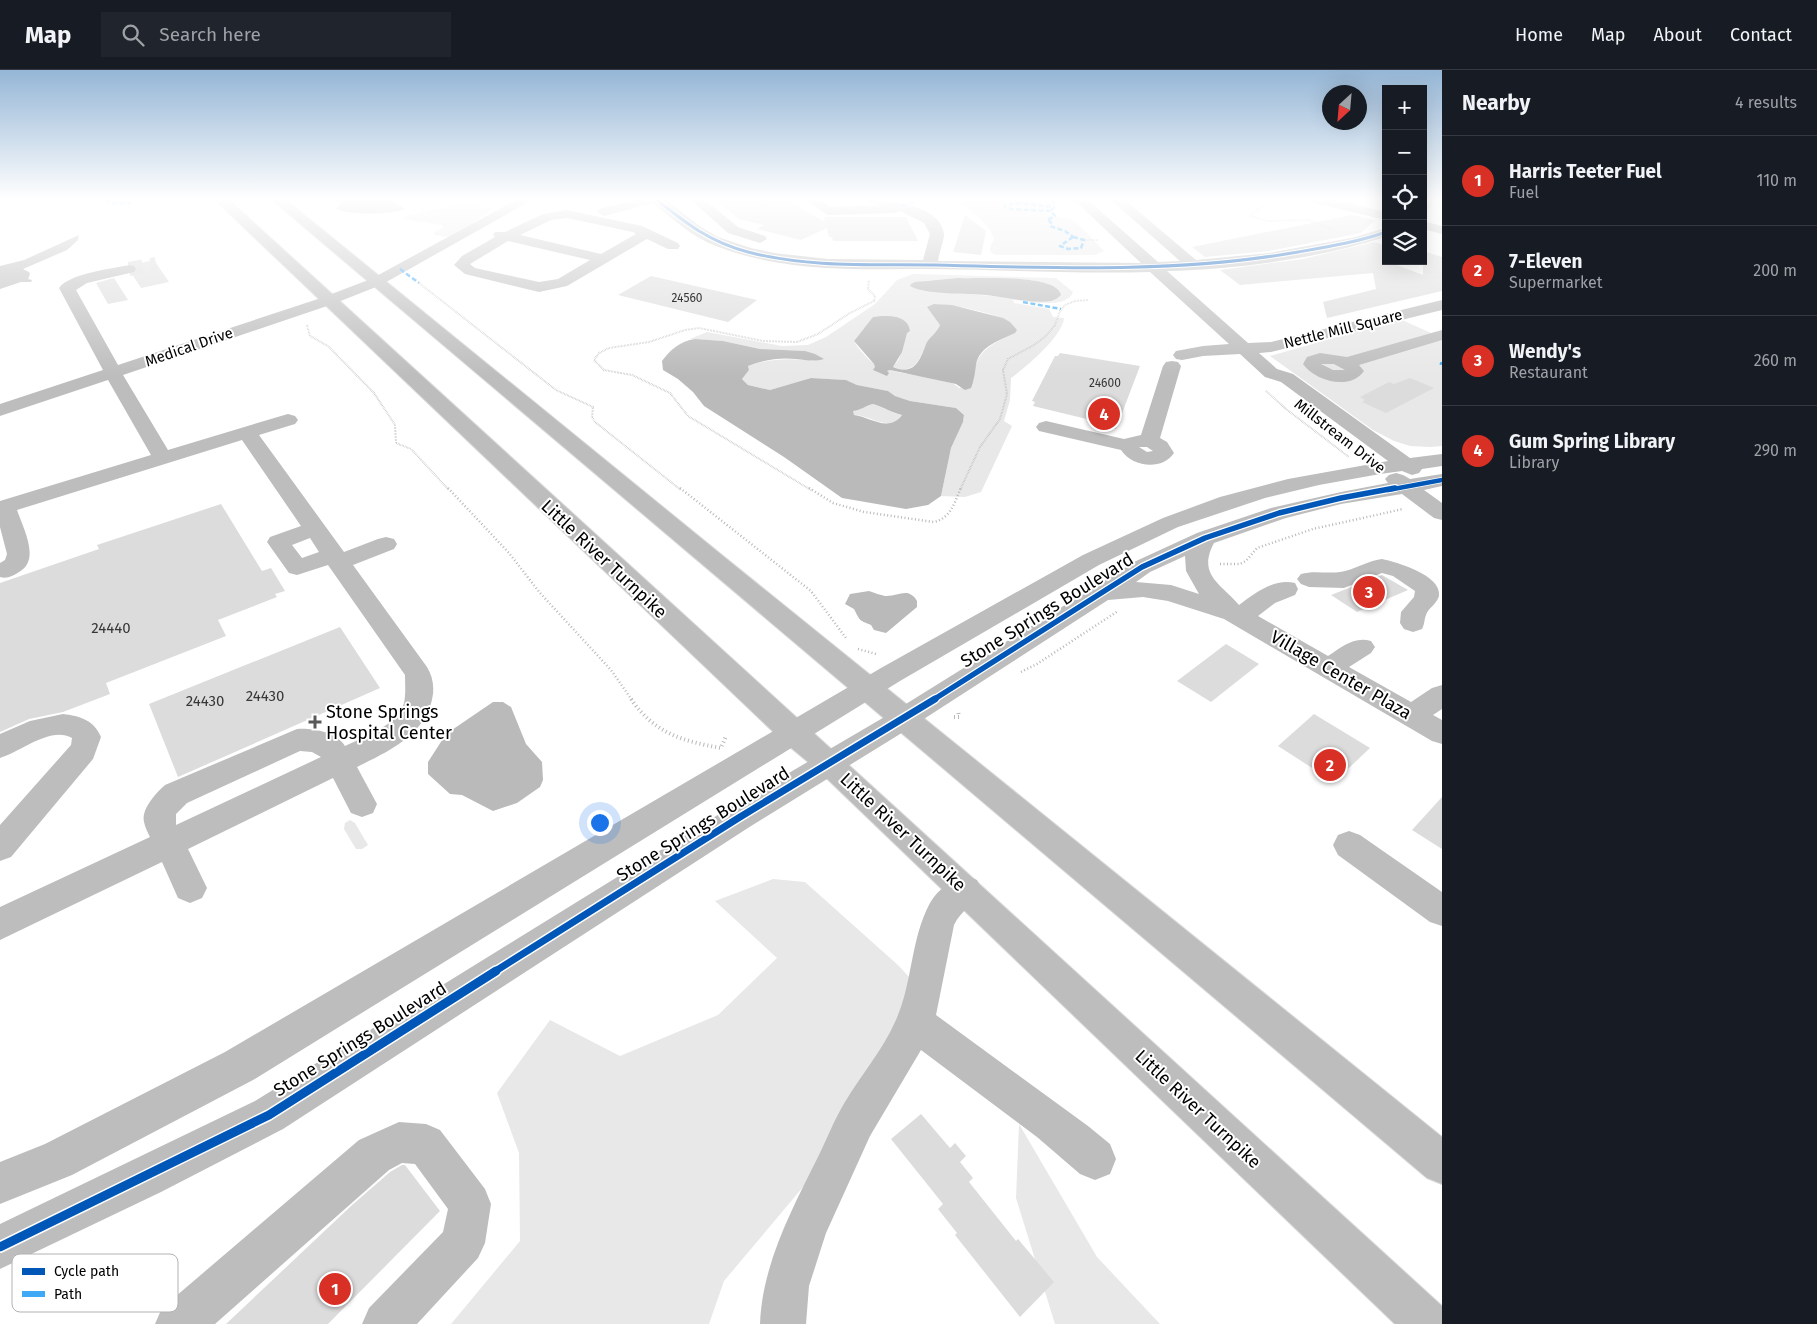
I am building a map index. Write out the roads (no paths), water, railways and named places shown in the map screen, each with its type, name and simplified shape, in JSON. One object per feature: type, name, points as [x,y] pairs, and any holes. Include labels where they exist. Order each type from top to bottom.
[{"type":"main road","name":"Little River Turnpike","points":[[282,259],[794,734],[829,763],[1428,1324]]},
{"type":"main road","points":[[348,259],[902,719],[1442,1163]]},
{"type":"main road","name":"Medical Drive","points":[[0,410],[327,301],[376,282],[419,259]]},
{"type":"main road","points":[[467,259],[461,265],[470,271],[539,287],[562,283],[604,259]]},
{"type":"main road","points":[[791,259],[821,263],[1067,268],[1192,265],[1267,259]]},
{"type":"main road","points":[[930,265],[931,259]]},
{"type":"main road","name":"Millstream Drive","points":[[1143,259],[1244,349],[1268,382]]},
{"type":"main road","points":[[1185,259],[1192,265]]},
{"type":"main road","points":[[562,268],[580,273]]},
{"type":"main road","points":[[129,269],[82,280],[67,288],[88,329],[162,457]]},
{"type":"main road","points":[[511,281],[546,272]]},
{"type":"main road","name":"Nettle Mill Square","points":[[1046,427],[1129,446],[1130,450],[1138,456],[1149,458],[1162,456],[1164,451],[1162,448],[1149,441],[1177,361],[1197,352],[1266,348],[1442,305]]},
{"type":"main road","points":[[1413,312],[1442,325]]},
{"type":"main road","points":[[1289,343],[1320,358],[1313,361],[1313,366],[1321,372],[1346,376],[1354,373],[1354,368],[1346,363],[1442,335]]},
{"type":"main road","name":"Millstream Drive","points":[[1268,382],[1268,378],[1283,392],[1381,468],[1405,475]]},
{"type":"main road","name":"Millstream Drive","points":[[1268,382],[1286,378],[1405,475],[1442,513]]},
{"type":"main road","points":[[4,571],[16,564],[19,554],[3,507],[288,420]]},
{"type":"main road","points":[[0,924],[338,762],[400,729],[412,716],[420,702],[421,689],[418,674],[247,433]]},
{"type":"main road","name":"Stone Springs Boulevard","points":[[0,1247],[146,1178],[268,1115],[740,817],[902,719],[1142,567],[1205,538],[1279,512],[1341,498],[1442,460]]},
{"type":"main road","name":"Stone Springs Boulevard","points":[[0,1183],[57,1160],[240,1066],[794,734],[867,688],[1075,567],[1144,534],[1198,512],[1252,494],[1305,481],[1381,468]]},
{"type":"main road","name":"Stone Springs Boulevard","points":[[1405,475],[1438,484]]},
{"type":"main road","points":[[314,529],[278,542],[297,568],[386,544]]},
{"type":"main road","points":[[1205,538],[1197,556],[1196,567],[1204,583],[1217,598],[1237,615]]},
{"type":"main road","points":[[1309,579],[1344,580],[1382,566],[1401,571],[1427,588],[1428,595],[1425,601],[1412,612],[1413,623]]},
{"type":"main road","points":[[1102,592],[1143,589],[1172,593],[1237,615]]},
{"type":"main road","points":[[1237,615],[1266,597],[1286,589]]},
{"type":"main road","name":"Village Center Plaza","points":[[1237,615],[1442,733]]},
{"type":"main road","points":[[1330,667],[1362,647]]},
{"type":"main road","points":[[1412,715],[1442,695]]},
{"type":"main road","points":[[0,747],[44,727],[58,724],[78,727],[87,736],[87,742],[83,751],[0,847]]},
{"type":"main road","points":[[190,888],[162,830],[159,815],[168,801],[176,794],[297,740],[307,739],[327,746],[333,751],[362,804]]},
{"type":"main road","points":[[1348,845],[1442,911]]},
{"type":"main road","points":[[783,1324],[782,1312],[792,1268],[808,1223],[858,1118],[904,1043],[926,986],[933,940],[944,911],[950,902],[965,890]]},
{"type":"main road","points":[[914,1021],[973,1067],[1060,1128],[1095,1159]]},
{"type":"main road","points":[[178,1324],[374,1155],[399,1142],[426,1144],[470,1204],[463,1243],[385,1324]]},
{"type":"tunnel","points":[[129,269],[156,264]]},
{"type":"place","name":"Gum Spring Library","points":[[1104,414]]},
{"type":"place","name":"Wendy's","points":[[1369,592]]},
{"type":"place","name":"Stone Springs Hospital Center","points":[[315,722]]},
{"type":"place","name":"7-Eleven","points":[[1330,765]]},
{"type":"place","name":"Harris Teeter Fuel","points":[[335,1289]]}]
